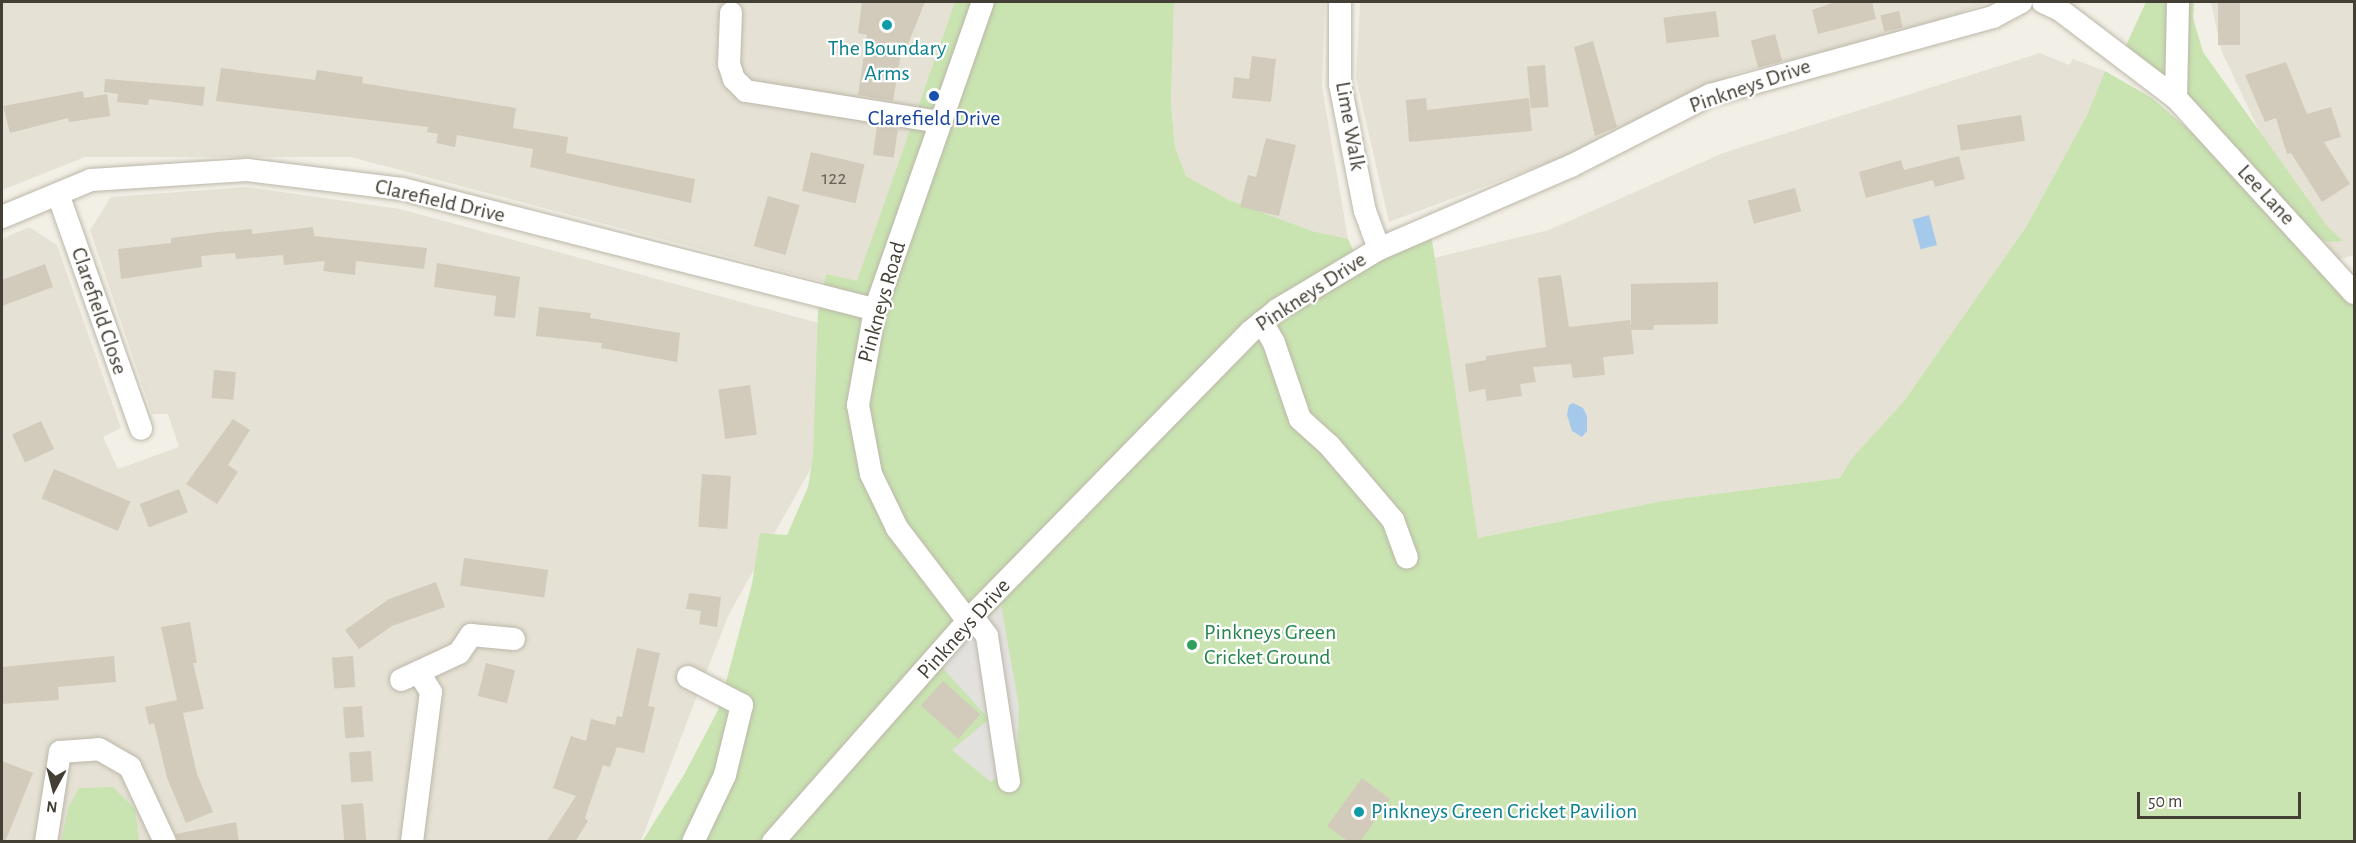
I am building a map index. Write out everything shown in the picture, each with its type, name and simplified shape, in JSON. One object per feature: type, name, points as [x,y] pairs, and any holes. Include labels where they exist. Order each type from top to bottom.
[{"type":"street","name":"Pinkneys Road","points":[[983,2],[875,310],[858,405],[871,474],[897,528],[970,619],[987,636],[1009,781]]},
{"type":"street","name":"Lime Walk","points":[[1340,2],[1340,84],[1365,211],[1379,249]]},
{"type":"street","name":"Pinkneys Drive","points":[[773,842],[970,619],[1262,322],[1379,249],[1571,166],[1710,95],[1993,16],[2022,2]]},
{"type":"street","name":"Lee Lane","points":[[2043,2],[2061,10],[2176,98],[2346,270],[2355,293]]},
{"type":"street","points":[[2176,98],[2178,2]]},
{"type":"street","points":[[731,13],[729,64],[734,79],[746,91],[940,122]]},
{"type":"street","name":"Clarefield Drive","points":[[2,217],[91,180],[247,170],[402,189],[875,310]]},
{"type":"street","name":"Clarefield Close","points":[[58,194],[141,429]]},
{"type":"street","points":[[1262,322],[1300,419],[1329,445],[1393,520],[1407,558]]},
{"type":"street","points":[[412,842],[431,692],[410,677],[459,653],[471,635],[514,639]]},
{"type":"street","points":[[688,677],[742,705],[725,775],[693,842]]},
{"type":"street","points":[[46,842],[60,752],[99,749],[130,767],[159,823],[165,842]]},
{"type":"shaded area","points":[[2,2],[959,2],[855,290],[351,157],[85,157],[2,190]]},
{"type":"shaded area","points":[[1174,2],[1325,2],[1322,87],[1348,239],[1312,231],[1229,200],[1186,176],[1175,147],[1171,103]]},
{"type":"shaded area","points":[[1360,2],[1989,2],[1910,31],[1733,74],[1596,145],[1389,222],[1356,78]]},
{"type":"shaded area","points":[[2211,2],[2354,2],[2354,255],[2322,264],[2221,50]]},
{"type":"shaded area","points":[[2040,53],[2069,65],[2073,59],[2105,71],[2087,115],[2026,227],[1904,401],[1852,458],[1840,478],[1662,501],[1478,538],[1434,258],[1549,230],[1723,153]]},
{"type":"shaded area","points":[[247,187],[400,209],[848,331],[838,420],[728,616],[641,841],[2,841],[2,239],[29,227],[57,245],[121,428],[103,437],[118,469],[179,447],[168,414],[152,414],[90,230],[111,197]]},
{"type":"shaded area","points":[[1001,605],[1019,706],[1017,757],[991,782],[952,750],[989,719],[941,666]]},
{"type":"green space","points":[[955,2],[1174,2],[1171,103],[1175,147],[1186,176],[1229,200],[1312,231],[1348,239],[1357,259],[1431,234],[1478,538],[1662,501],[1840,478],[1852,458],[1904,401],[2026,227],[2087,115],[2105,71],[2152,98],[2234,169],[2354,303],[2354,841],[642,842],[685,773],[719,708],[752,584],[760,533],[787,535],[808,487],[813,457],[818,312],[826,274],[857,281]]},
{"type":"green space","points":[[2146,2],[2194,2],[2193,18],[2203,52],[2327,226],[2343,241],[2327,242],[2317,236],[2245,160],[2123,52]]},
{"type":"green space","points":[[113,787],[135,809],[139,841],[61,841],[69,806],[79,788]]},
{"type":"water","points":[[1929,215],[1937,245],[1921,249],[1913,219]]},
{"type":"water","points":[[1573,403],[1583,408],[1587,416],[1587,431],[1582,437],[1572,431],[1567,415],[1569,405]]},
{"type":"building","points":[[862,2],[925,2],[906,49],[902,48],[893,101],[858,95],[867,35],[858,33]]},
{"type":"building","points":[[1835,2],[1872,2],[1876,19],[1818,34],[1812,10]]},
{"type":"building","points":[[2218,2],[2240,2],[2240,45],[2218,45]]},
{"type":"building","points":[[1716,11],[1719,37],[1667,43],[1663,17]]},
{"type":"building","points":[[1899,11],[1903,28],[1884,32],[1880,15]]},
{"type":"building","points":[[1775,34],[1782,61],[1758,68],[1751,40]]},
{"type":"building","points":[[1593,41],[1617,127],[1595,136],[1574,47]]},
{"type":"building","points":[[1252,56],[1276,59],[1271,102],[1232,98],[1234,77],[1249,79]]},
{"type":"building","points":[[2286,62],[2307,114],[2331,107],[2341,137],[2324,142],[2350,184],[2322,202],[2291,153],[2287,154],[2276,118],[2265,122],[2245,75]]},
{"type":"building","points":[[1545,65],[1549,107],[1531,108],[1527,67]]},
{"type":"building","points":[[221,68],[315,80],[317,70],[363,77],[362,83],[516,108],[513,128],[568,137],[566,153],[695,179],[691,203],[530,167],[533,149],[457,135],[455,147],[436,143],[438,134],[427,132],[428,127],[216,101]]},
{"type":"building","points":[[105,79],[205,87],[203,106],[149,99],[148,105],[117,102],[118,94],[104,92]]},
{"type":"building","points":[[83,91],[84,98],[107,94],[110,116],[69,122],[68,118],[10,133],[3,106]]},
{"type":"building","points":[[1426,98],[1427,110],[1529,98],[1532,131],[1409,142],[1406,100]]},
{"type":"building","points":[[2021,115],[2025,141],[1961,151],[1957,125]]},
{"type":"building","points":[[877,126],[898,129],[894,158],[873,155]]},
{"type":"building","points":[[1266,138],[1296,145],[1279,216],[1240,207],[1248,175],[1256,177]]},
{"type":"building","points":[[811,152],[865,164],[856,203],[802,191]]},
{"type":"building","points":[[1959,156],[1965,179],[1935,187],[1933,180],[1866,198],[1859,172],[1901,160],[1904,170]]},
{"type":"building","points":[[1795,188],[1801,211],[1754,224],[1748,201]]},
{"type":"building","points":[[768,196],[800,205],[785,255],[754,246]]},
{"type":"building","points":[[313,227],[314,236],[427,248],[424,269],[356,261],[355,275],[323,271],[325,261],[284,265],[283,255],[236,259],[235,253],[201,256],[202,267],[121,279],[118,249],[171,243],[171,238],[219,232],[252,229],[252,234]]},
{"type":"building","points":[[437,263],[520,277],[515,318],[494,316],[496,296],[434,287]]},
{"type":"building","points":[[45,264],[53,287],[2,306],[2,280]]},
{"type":"building","points":[[1561,275],[1569,327],[1630,320],[1634,354],[1603,357],[1605,375],[1573,378],[1571,364],[1533,367],[1536,382],[1520,384],[1522,396],[1487,401],[1485,389],[1469,392],[1465,364],[1486,360],[1486,356],[1546,347],[1538,278]]},
{"type":"building","points":[[1718,282],[1718,324],[1654,325],[1653,330],[1631,330],[1631,284]]},
{"type":"building","points":[[539,307],[591,313],[590,318],[680,333],[677,362],[601,348],[602,343],[536,336]]},
{"type":"building","points":[[214,370],[236,372],[233,400],[212,398]]},
{"type":"building","points":[[750,385],[757,435],[725,439],[718,389]]},
{"type":"building","points":[[233,419],[250,430],[228,465],[238,472],[217,504],[186,484]]},
{"type":"building","points":[[41,421],[54,449],[25,463],[12,435]]},
{"type":"building","points":[[54,469],[130,501],[118,531],[41,498]]},
{"type":"building","points":[[702,474],[731,476],[727,529],[698,527]]},
{"type":"building","points":[[179,489],[188,512],[149,527],[140,504]]},
{"type":"building","points":[[464,558],[548,570],[544,598],[460,586]]},
{"type":"building","points":[[436,582],[445,607],[392,626],[359,649],[345,630],[389,599]]},
{"type":"building","points":[[689,593],[721,597],[717,627],[699,624],[701,611],[686,609]]},
{"type":"building","points":[[190,622],[197,663],[193,663],[204,709],[183,713],[197,774],[213,812],[186,823],[167,778],[154,723],[149,725],[145,707],[177,700],[161,627]]},
{"type":"building","points":[[637,648],[660,653],[648,706],[655,707],[644,753],[617,747],[610,767],[603,765],[585,818],[588,821],[575,842],[546,842],[576,796],[553,788],[571,736],[586,741],[591,719],[615,725],[617,716],[622,717]]},
{"type":"building","points":[[114,656],[116,682],[58,687],[59,700],[2,704],[2,667]]},
{"type":"building","points":[[353,656],[355,687],[334,688],[332,657]]},
{"type":"building","points":[[486,663],[515,670],[507,703],[478,696]]},
{"type":"building","points":[[943,681],[980,714],[958,739],[921,706]]},
{"type":"building","points":[[362,706],[364,737],[345,738],[343,707]]},
{"type":"building","points":[[371,751],[373,781],[351,782],[349,753]]},
{"type":"building","points":[[2,761],[33,773],[5,842],[2,842]]},
{"type":"building","name":"Pinkneys Green Cricket Pavilion","points":[[1362,778],[1390,799],[1360,842],[1349,842],[1327,826]]},
{"type":"building","points":[[363,803],[366,841],[344,842],[341,805]]},
{"type":"building","points":[[236,822],[239,842],[178,842],[176,834]]},
{"type":"place","name":"The Boundary Arms","points":[[887,25]]},
{"type":"place","name":"Clarefield Drive","points":[[934,96]]},
{"type":"place","name":"Pinkneys Green Cricket Ground","points":[[1192,645]]},
{"type":"place","name":"Pinkneys Green Cricket Pavilion","points":[[1359,812]]}]
